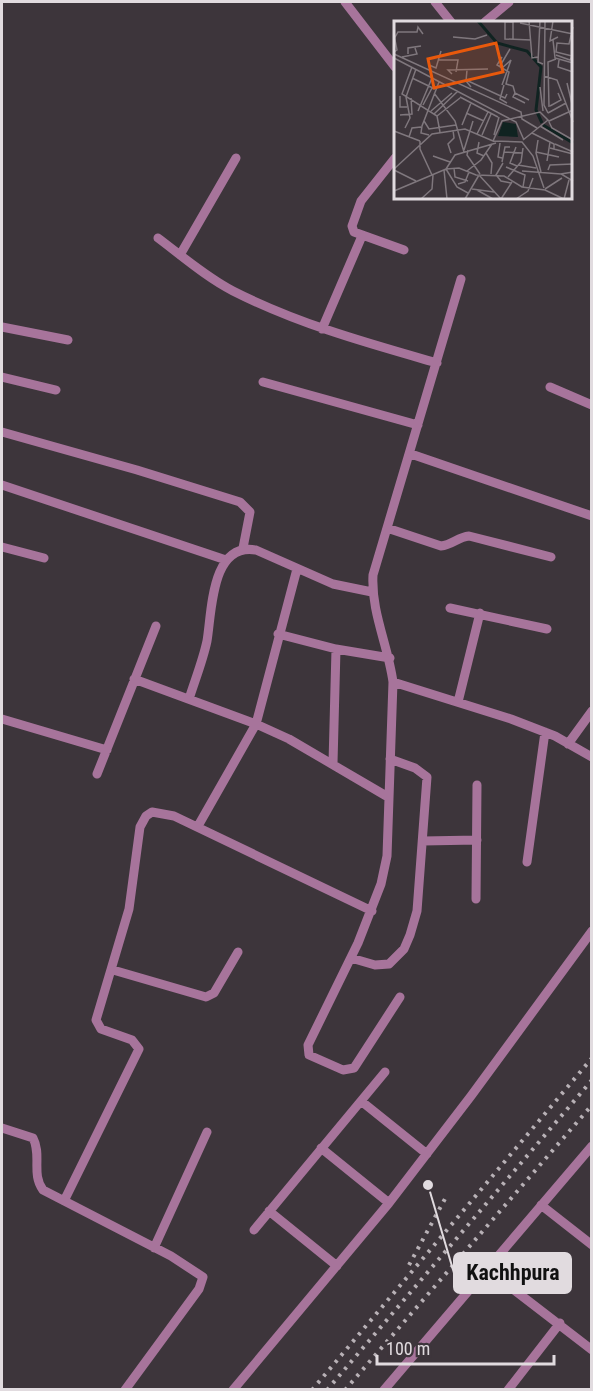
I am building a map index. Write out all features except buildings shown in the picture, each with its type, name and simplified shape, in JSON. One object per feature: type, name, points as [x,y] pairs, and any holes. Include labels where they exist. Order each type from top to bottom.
[{"type":"street","points":[[345,2],[394,66]]},
{"type":"street","points":[[435,2],[450,21]]},
{"type":"street","points":[[486,21],[509,2]]},
{"type":"street","points":[[180,255],[236,158]]},
{"type":"street","points":[[394,159],[361,201],[354,217],[354,232],[404,250]]},
{"type":"street","points":[[322,329],[362,236]]},
{"type":"street","points":[[158,238],[231,290],[322,329],[437,363]]},
{"type":"street","points":[[400,997],[354,1068],[343,1070],[309,1055],[308,1045],[372,911],[387,856],[393,682],[390,658],[372,592],[373,575],[411,454],[461,279]]},
{"type":"street","points":[[2,327],[68,340]]},
{"type":"street","points":[[2,377],[56,390]]},
{"type":"street","points":[[263,382],[418,425]]},
{"type":"street","points":[[550,387],[591,405]]},
{"type":"street","points":[[2,432],[240,502],[250,512],[243,548],[226,560],[214,588],[206,642],[189,699]]},
{"type":"street","points":[[411,454],[591,516]]},
{"type":"street","points":[[2,485],[226,560]]},
{"type":"street","points":[[387,528],[441,546],[469,536],[551,557]]},
{"type":"street","points":[[2,547],[44,558]]},
{"type":"street","points":[[243,548],[256,550],[333,584],[372,592]]},
{"type":"street","points":[[198,826],[256,724],[297,569]]},
{"type":"street","points":[[450,608],[547,629]]},
{"type":"street","points":[[458,702],[480,613]]},
{"type":"street","points":[[97,774],[156,626]]},
{"type":"street","points":[[278,634],[336,649],[390,658]]},
{"type":"street","points":[[333,763],[336,649]]},
{"type":"street","points":[[134,680],[256,724],[333,763],[388,797]]},
{"type":"street","points":[[393,682],[545,732],[591,757]]},
{"type":"street","points":[[568,744],[591,711]]},
{"type":"street","points":[[2,719],[107,750]]},
{"type":"street","points":[[527,862],[545,732]]},
{"type":"street","points":[[351,958],[382,966],[395,960],[404,949],[417,911],[427,777],[415,768],[390,759]]},
{"type":"street","points":[[476,899],[477,785]]},
{"type":"street","points":[[64,1201],[139,1049],[132,1040],[109,1033],[97,1025],[98,1012],[113,970],[129,909],[140,827],[146,816],[152,812],[161,812],[198,826],[372,911]]},
{"type":"street","points":[[423,841],[477,840]]},
{"type":"street","points":[[233,1389],[389,1203],[591,931]]},
{"type":"street","points":[[113,970],[206,997],[214,993],[238,952]]},
{"type":"street","points":[[254,1230],[385,1072]]},
{"type":"street","points":[[361,1101],[427,1154]]},
{"type":"street","points":[[2,1128],[33,1138],[36,1144],[36,1175],[43,1190],[154,1248],[203,1277],[202,1283],[125,1389]]},
{"type":"street","points":[[154,1248],[207,1132]]},
{"type":"street","points":[[384,1389],[591,1146]]},
{"type":"street","points":[[321,1148],[389,1203]]},
{"type":"street","points":[[541,1205],[591,1245]]},
{"type":"street","points":[[270,1211],[337,1266]]},
{"type":"street","points":[[487,1269],[560,1323],[591,1350]]},
{"type":"street","points":[[508,1389],[560,1323]]},
{"type":"railway","points":[[312,1390],[592,1058]]},
{"type":"railway","points":[[327,1390],[592,1080]]},
{"type":"railway","points":[[345,1390],[592,1105]]},
{"type":"railway","points":[[409,1265],[446,1197]]},
{"type":"place","name":"Kachhpura","points":[[428,1185]]}]
